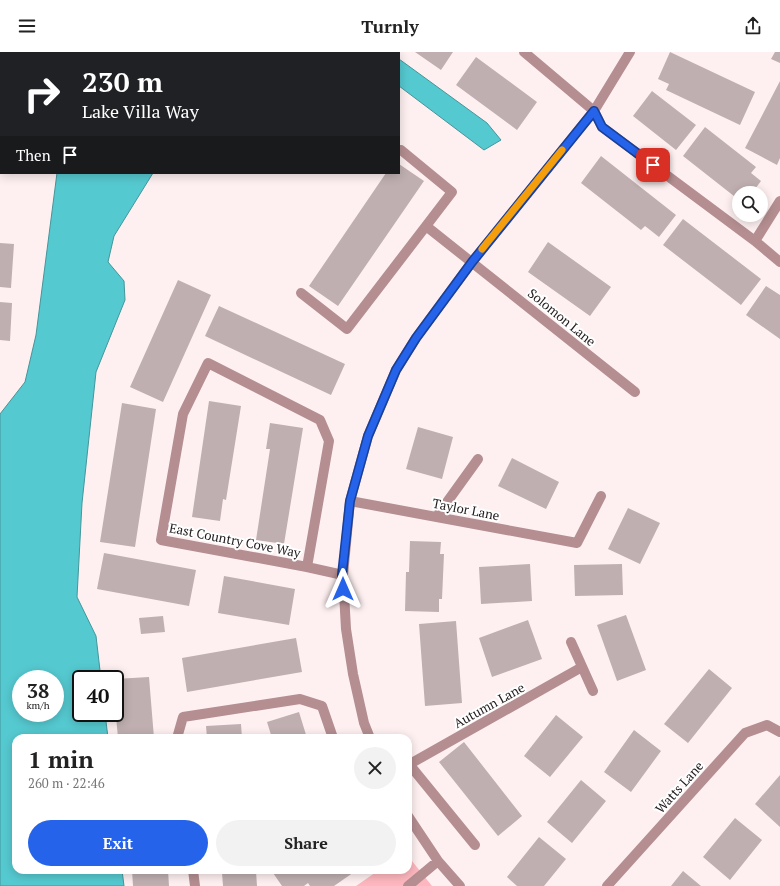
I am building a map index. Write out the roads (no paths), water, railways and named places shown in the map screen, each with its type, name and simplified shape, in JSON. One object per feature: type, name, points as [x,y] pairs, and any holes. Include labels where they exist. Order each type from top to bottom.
[{"type":"street","points":[[524,52],[594,111],[602,127],[755,241],[780,262]]},
{"type":"street","points":[[368,734],[364,723],[352,674],[346,629],[342,575],[350,501],[368,436],[396,370],[416,338],[472,262],[594,111],[630,52]]},
{"type":"street","points":[[301,293],[347,329],[452,192],[401,150]]},
{"type":"street","points":[[755,241],[780,201]]},
{"type":"street","name":"Solomon Lane","points":[[426,226],[635,392]]},
{"type":"street","name":"East Country Cove Way","points":[[307,567],[329,441],[320,420],[208,363],[182,414],[162,540],[342,575]]},
{"type":"street","points":[[437,516],[478,459]]},
{"type":"street","name":"Taylor Lane","points":[[350,501],[577,543],[601,496]]},
{"type":"street","points":[[571,642],[593,691]]},
{"type":"street","name":"Autumn Lane","points":[[412,762],[582,668]]},
{"type":"street","points":[[178,734],[183,718],[300,699],[322,706],[332,734]]},
{"type":"street","name":"Watts Lane","points":[[607,886],[745,733],[767,725],[780,732]]},
{"type":"street","points":[[412,768],[475,845]]},
{"type":"street","points":[[412,822],[438,861],[460,886]]},
{"type":"street","points":[[408,886],[438,861]]},
{"type":"street","points":[[194,874],[195,886]]},
{"type":"water","points":[[400,60],[487,123],[501,140],[484,150],[400,87]]},
{"type":"water","points":[[57,174],[152,174],[114,236],[108,262],[124,281],[125,300],[96,372],[82,503],[77,597],[96,636],[100,670],[72,670],[72,722],[106,722],[108,734],[12,734],[12,874],[122,874],[124,886],[0,886],[0,414],[25,382],[36,335]]}]
